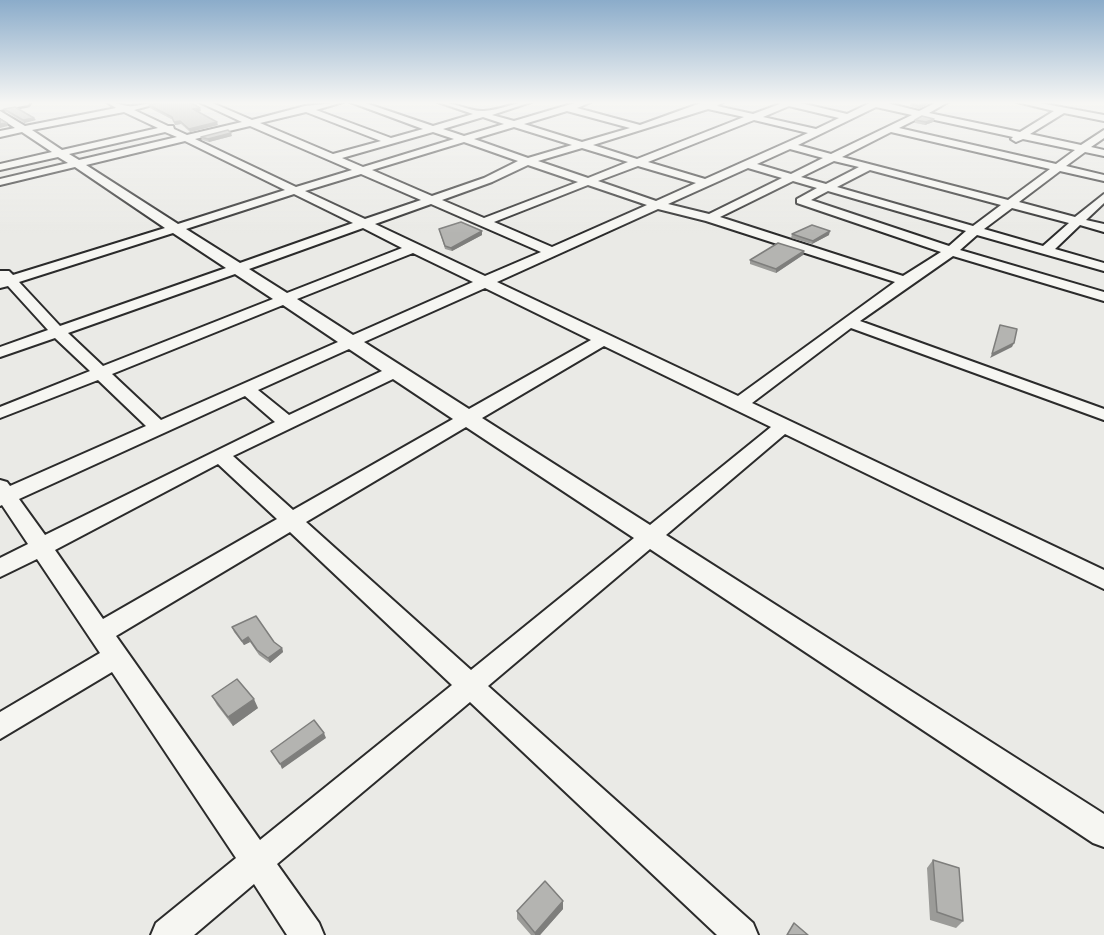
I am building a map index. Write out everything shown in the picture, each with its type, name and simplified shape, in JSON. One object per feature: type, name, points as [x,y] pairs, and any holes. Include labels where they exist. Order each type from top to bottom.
[{"type":"street","points":[[46,146],[237,267],[1104,832]]},
{"type":"street","points":[[0,167],[92,146]]},
{"type":"street","points":[[0,183],[155,146]]},
{"type":"street","points":[[198,146],[1104,580]]},
{"type":"street","points":[[305,146],[553,252]]},
{"type":"street","points":[[334,158],[375,146]]},
{"type":"street","points":[[404,146],[421,152]]},
{"type":"street","points":[[159,428],[4,278],[442,146]]},
{"type":"street","points":[[477,146],[657,205],[710,218],[905,281]]},
{"type":"street","points":[[0,352],[488,180],[525,162],[582,146]]},
{"type":"street","points":[[586,146],[706,183]]},
{"type":"street","points":[[484,222],[681,146]]},
{"type":"street","points":[[307,935],[101,632],[2,494],[159,428],[789,146],[1104,228]]},
{"type":"street","points":[[710,218],[855,146]]},
{"type":"street","points":[[962,146],[1104,178]]},
{"type":"street","points":[[994,153],[1005,146]]},
{"type":"street","points":[[1070,146],[1104,153]]},
{"type":"street","points":[[739,404],[905,281],[951,251],[975,230],[1089,146]]},
{"type":"street","points":[[748,165],[829,188],[899,199],[975,230],[1104,267]]},
{"type":"street","points":[[868,167],[801,201],[951,251],[1104,297]]},
{"type":"street","points":[[864,222],[926,182]]},
{"type":"street","points":[[1046,250],[1104,197]]},
{"type":"street","points":[[0,413],[413,248]]},
{"type":"street","points":[[850,323],[1104,415]]},
{"type":"street","points":[[101,632],[604,339]]},
{"type":"street","points":[[0,568],[220,456],[396,371]]},
{"type":"street","points":[[246,389],[288,423]]},
{"type":"street","points":[[168,935],[784,426]]},
{"type":"street","points":[[220,456],[741,935]]},
{"type":"street","points":[[0,726],[117,656]]},
{"type":"building","points":[[461,222],[482,231],[451,248],[445,246],[439,229]]},
{"type":"building","points":[[812,225],[830,231],[813,241],[792,234]]},
{"type":"building","points":[[778,243],[804,251],[776,269],[750,260]]},
{"type":"building","points":[[1000,325],[1017,329],[1014,343],[992,354]]},
{"type":"building","points":[[256,616],[274,642],[282,648],[268,658],[257,650],[248,637],[242,641],[232,627]]},
{"type":"building","points":[[237,679],[254,699],[228,717],[212,696]]},
{"type":"building","points":[[314,720],[324,733],[280,764],[271,751]]},
{"type":"building","points":[[933,860],[959,868],[963,921],[937,912]]},
{"type":"building","points":[[545,881],[563,901],[535,933],[517,911]]},
{"type":"building","points":[[794,923],[808,935],[787,935]]}]
